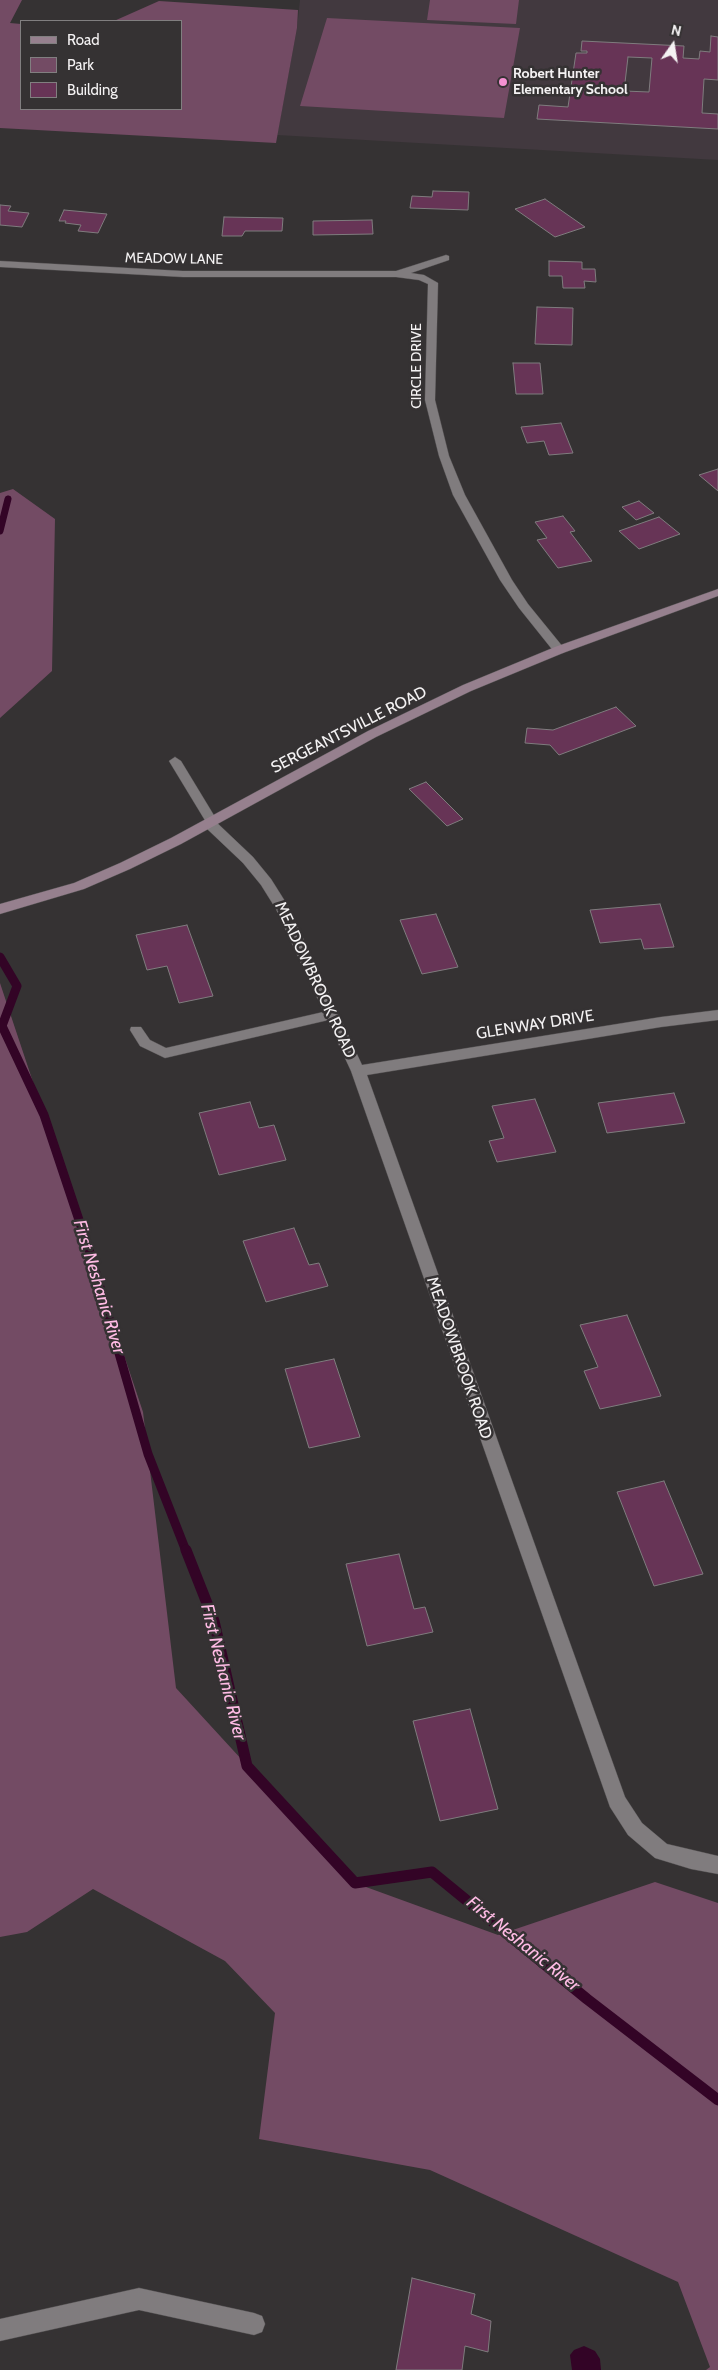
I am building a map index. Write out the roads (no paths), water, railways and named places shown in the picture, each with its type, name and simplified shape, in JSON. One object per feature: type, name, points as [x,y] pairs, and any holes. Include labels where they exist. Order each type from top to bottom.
[{"type":"main road","name":"SERGEANTSVILLE ROAD","points":[[0,909],[79,886],[168,845],[372,734],[467,688],[559,650],[718,592]]},
{"type":"street","points":[[396,274],[446,258]]},
{"type":"street","name":"MEADOW LANE","points":[[0,264],[183,274],[349,274]]},
{"type":"street","name":"CIRCLE DRIVE","points":[[349,274],[396,274],[421,277],[433,284],[430,400],[444,456],[459,495],[514,594],[559,650]]},
{"type":"street","name":"MEADOWBROOK ROAD","points":[[210,822],[248,860],[266,882],[283,909],[358,1071],[616,1800],[635,1829],[662,1852],[692,1860],[718,1864]]},
{"type":"street","name":"GLENWAY DRIVE","points":[[358,1071],[660,1022],[718,1015]]},
{"type":"street","points":[[0,2330],[139,2298],[254,2324]]},
{"type":"lane","points":[[175,761],[210,822]]},
{"type":"lane","points":[[136,1030],[145,1043],[165,1053],[332,1015]]},
{"type":"waterway","points":[[0,531],[8,499]]},
{"type":"waterway","name":"First Neshanic River","points":[[0,957],[17,986],[2,1026],[44,1115],[91,1256],[148,1454],[186,1551]]},
{"type":"waterway","name":"First Neshanic River","points":[[186,1550],[214,1621],[247,1766],[355,1883],[432,1872],[587,1999],[718,2100]]},
{"type":"place","name":"Robert Hunter Elementary School","points":[[503,82]]}]
